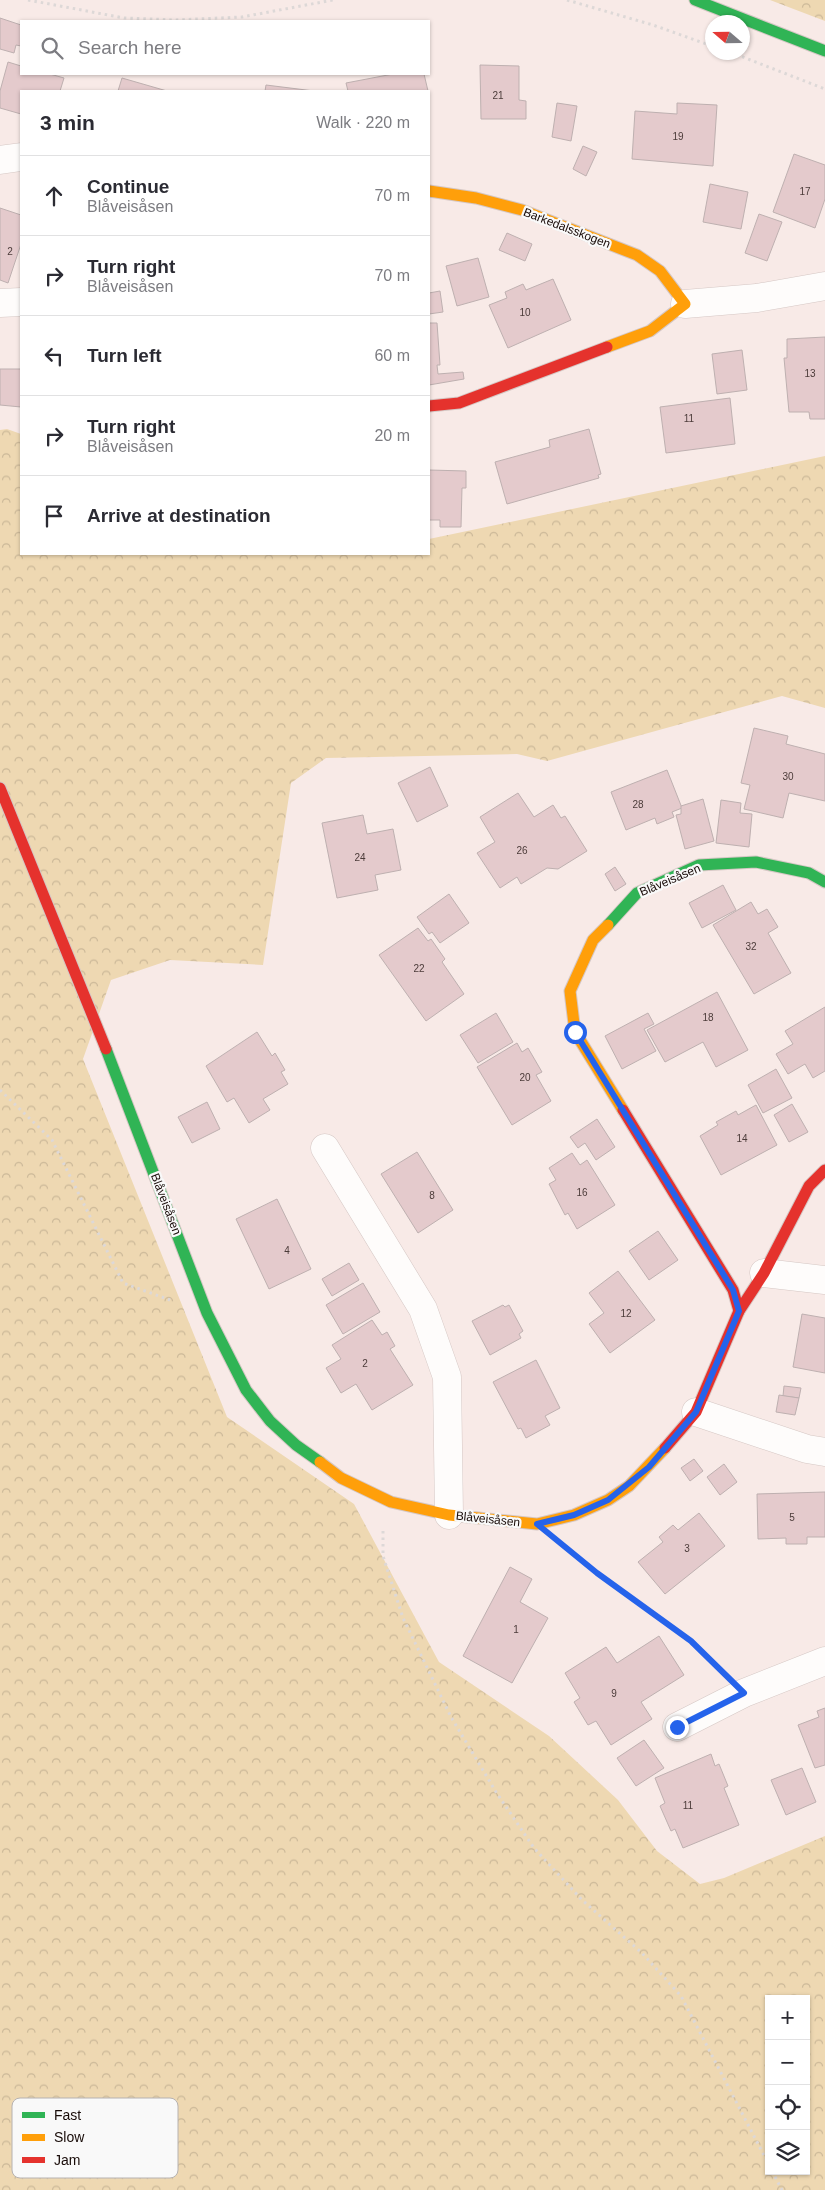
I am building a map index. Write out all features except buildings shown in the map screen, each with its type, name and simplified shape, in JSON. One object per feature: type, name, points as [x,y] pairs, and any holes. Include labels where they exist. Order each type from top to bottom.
[{"type":"street","points":[[695,0],[825,51]]},
{"type":"street","points":[[0,160],[20,157]]},
{"type":"street","name":"Barkedalsskogen","points":[[430,190],[461,193],[508,206],[608,243],[650,262],[667,279],[685,304]]},
{"type":"street","points":[[430,406],[459,403],[650,331],[685,304],[757,298],[825,286]]},
{"type":"street","points":[[0,303],[20,302]]},
{"type":"street","name":"Blåveisåsen","points":[[0,788],[123,1091],[207,1313],[246,1390],[270,1421],[296,1445],[340,1478],[391,1502],[449,1515],[537,1524],[574,1515],[608,1500],[629,1486],[649,1467],[696,1412],[739,1311],[764,1273],[809,1186],[825,1170]]},
{"type":"street","name":"Blåveisåsen","points":[[739,1311],[733,1290],[575,1032],[570,991],[593,940],[637,893],[699,866],[756,862],[809,873],[825,882]]},
{"type":"street","name":"Blåveisåsen","points":[[325,1148],[423,1308],[447,1377],[449,1515]]},
{"type":"street","points":[[764,1273],[825,1280]]},
{"type":"street","points":[[696,1412],[807,1449],[825,1452]]},
{"type":"street","points":[[677,1727],[744,1693],[825,1661]]},
{"type":"path","points":[[28,0],[124,18],[175,20],[242,17],[332,0]]},
{"type":"path","points":[[567,0],[653,25],[705,44]]},
{"type":"path","points":[[750,60],[825,89]]},
{"type":"path","points":[[0,1090],[52,1140],[123,1283],[207,1313]]},
{"type":"path","points":[[391,1502],[382,1524],[384,1556],[404,1618],[451,1716],[496,1792],[534,1848],[582,1900],[642,1953],[681,1996],[765,2157]]},
{"type":"path","points":[[537,1524],[597,1573],[691,1641],[744,1693]]},
{"type":"path","points":[[774,2175],[782,2190]]},
{"type":"green space","points":[[770,0],[825,0],[825,21]]},
{"type":"green space","points":[[7,429],[20,434],[20,555],[430,555],[430,539],[825,456],[825,708],[782,696],[547,761],[517,754],[326,758],[291,783],[263,965],[170,960],[111,980],[83,1059],[227,1417],[354,1504],[439,1662],[549,1736],[618,1800],[657,1851],[700,1884],[724,1878],[825,1836],[825,2190],[0,2190],[0,430]]},
{"type":"traffic: fast","points":[[695,0],[825,51]]},
{"type":"traffic: fast","points":[[608,925],[637,893],[699,865],[756,862],[809,873],[825,882]]},
{"type":"traffic: fast","points":[[106,1049],[207,1313],[246,1390],[270,1421],[296,1445],[320,1462]]},
{"type":"traffic: slow","points":[[430,191],[476,198],[522,210],[637,255],[660,271],[685,304],[650,331],[607,347]]},
{"type":"traffic: slow","points":[[608,925],[593,940],[570,991],[575,1032],[623,1110]]},
{"type":"traffic: slow","points":[[320,1462],[341,1478],[391,1502],[449,1515],[537,1524],[574,1515],[608,1500],[629,1486],[665,1448]]},
{"type":"traffic: jam","points":[[430,406],[459,403],[607,347]]},
{"type":"traffic: jam","points":[[0,788],[106,1049]]},
{"type":"traffic: jam","points":[[623,1110],[733,1290],[739,1311]]},
{"type":"traffic: jam","points":[[665,1448],[696,1412],[739,1311],[764,1273],[809,1186],[825,1170]]},
{"type":"route","points":[[575,1032],[733,1290],[739,1311],[696,1412],[649,1467],[629,1486],[608,1500],[574,1515],[537,1524],[597,1573],[691,1641],[744,1693],[677,1727]]}]
